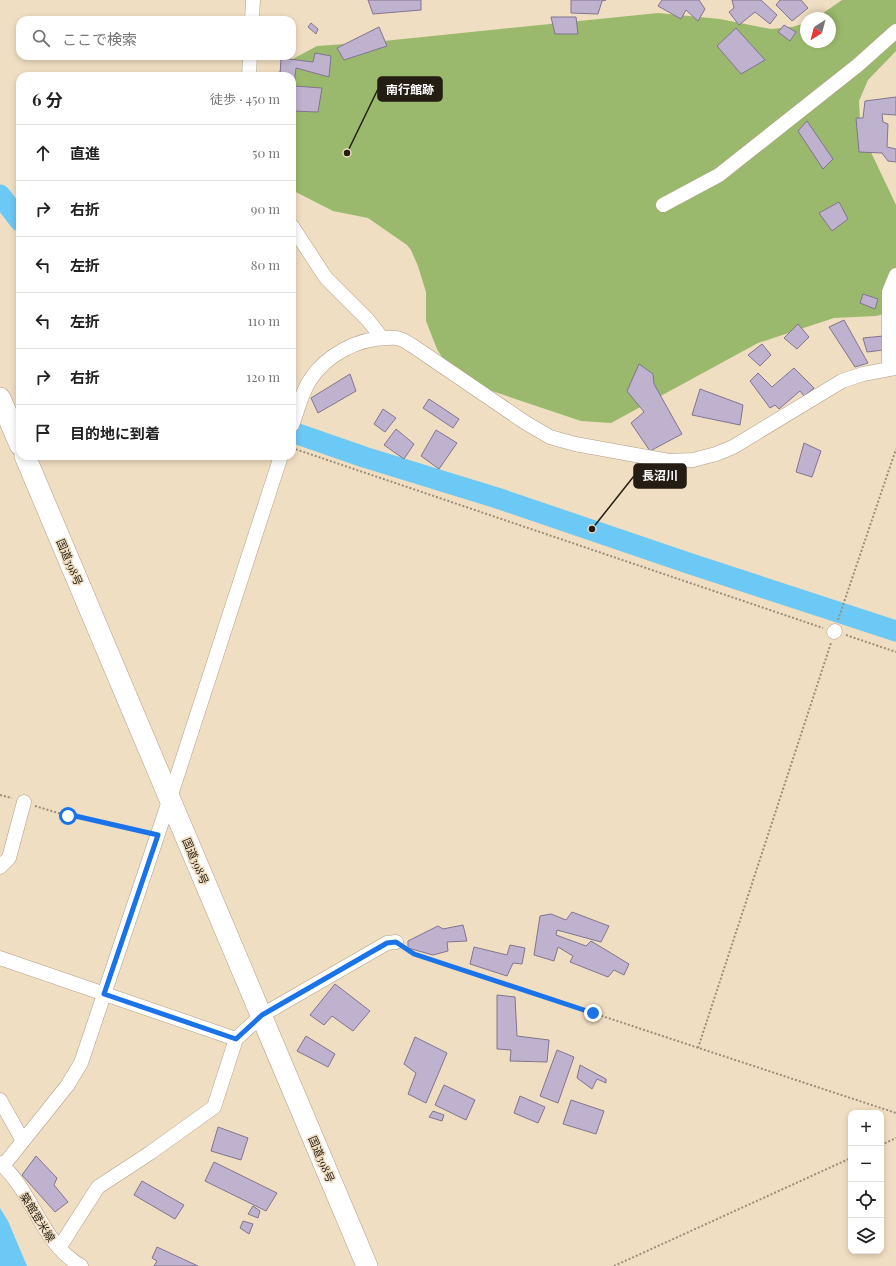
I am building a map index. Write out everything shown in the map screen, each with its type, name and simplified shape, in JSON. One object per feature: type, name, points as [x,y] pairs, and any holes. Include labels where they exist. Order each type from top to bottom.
[{"type":"highway","points":[[0,398],[16,436]]},
{"type":"highway","name":"国道398号","points":[[27,460],[367,1266]]},
{"type":"street","points":[[252,16],[253,0]]},
{"type":"street","points":[[663,205],[719,175],[858,65],[896,31]]},
{"type":"street","points":[[248,72],[250,60]]},
{"type":"street","points":[[296,232],[326,278],[368,320],[382,338]]},
{"type":"street","points":[[296,415],[310,380],[322,366],[335,355],[368,340],[399,338],[526,423],[550,437],[575,444],[669,460],[693,460],[716,454],[733,447],[842,381],[863,374],[893,368],[889,292],[896,275]]},
{"type":"street","points":[[2,1164],[23,1142],[67,1086],[81,1062],[158,835],[280,460]]},
{"type":"street","points":[[0,867],[9,858],[24,802]]},
{"type":"street","points":[[59,1248],[98,1187],[150,1153],[214,1107],[236,1039],[262,1015],[387,943],[396,942]]},
{"type":"street","points":[[0,958],[236,1039]]},
{"type":"street","points":[[0,1100],[23,1142]]},
{"type":"street","name":"築館登米線","points":[[2,1164],[14,1178],[51,1239],[80,1266]]},
{"type":"path","points":[[296,449],[542,534],[896,652]]},
{"type":"path","points":[[698,1048],[844,601],[896,449]]},
{"type":"path","points":[[0,794],[68,816],[71,815],[158,835]]},
{"type":"path","points":[[396,942],[414,954],[896,1113]]},
{"type":"path","points":[[884,1143],[896,1138]]},
{"type":"path","points":[[614,1266],[848,1159]]},
{"type":"green space","points":[[842,0],[896,0],[896,51],[868,80],[859,101],[860,121],[870,150],[896,205],[896,311],[876,316],[834,318],[758,343],[611,423],[581,421],[468,383],[449,369],[437,349],[426,321],[426,292],[418,266],[411,250],[407,245],[368,218],[333,211],[296,192],[296,72],[279,72],[285,63],[291,60],[296,60],[296,57],[317,46],[374,42],[658,13],[720,19],[771,29],[800,25],[800,48],[836,48],[836,12],[825,12]]},
{"type":"water","points":[[0,1208],[8,1221],[27,1266],[0,1266]]},
{"type":"building","points":[[368,0],[421,0],[421,10],[373,14]]},
{"type":"building","points":[[571,0],[606,0],[602,1],[598,14],[571,13]]},
{"type":"building","points":[[662,0],[699,0],[705,9],[698,21],[686,10],[681,19],[658,6]]},
{"type":"building","points":[[732,0],[761,0],[777,15],[770,24],[755,12],[739,25],[729,12],[734,8]]},
{"type":"building","points":[[780,0],[801,0],[808,8],[803,12],[800,12],[800,14],[792,21],[776,5]]},
{"type":"building","points":[[551,17],[576,17],[578,34],[555,34]]},
{"type":"building","points":[[311,23],[318,29],[316,34],[308,27]]},
{"type":"building","points":[[784,25],[796,32],[790,41],[778,32]]},
{"type":"building","points":[[379,27],[387,46],[344,60],[337,48]]},
{"type":"building","points":[[736,28],[765,60],[741,74],[717,46]]},
{"type":"building","points":[[315,53],[331,56],[329,77],[296,68],[296,72],[280,72],[281,60],[313,62]]},
{"type":"building","points":[[296,86],[322,88],[318,112],[296,111]]},
{"type":"building","points":[[896,97],[896,115],[882,114],[883,122],[888,124],[887,147],[896,149],[896,162],[888,161],[882,153],[859,152],[856,118],[863,118],[865,101]]},
{"type":"building","points":[[807,121],[833,159],[823,169],[798,131]]},
{"type":"building","points":[[839,202],[848,219],[832,231],[819,213]]},
{"type":"building","points":[[863,294],[878,299],[875,309],[860,303]]},
{"type":"building","points":[[844,320],[868,363],[855,367],[829,327]]},
{"type":"building","points":[[798,324],[809,337],[797,349],[784,338]]},
{"type":"building","points":[[883,336],[883,350],[867,352],[863,338]]},
{"type":"building","points":[[762,344],[771,355],[760,366],[748,355]]},
{"type":"building","points":[[639,364],[653,374],[654,384],[682,434],[650,451],[631,423],[644,412],[627,391]]},
{"type":"building","points":[[794,368],[814,388],[804,396],[800,391],[779,409],[775,405],[770,408],[750,381],[758,373],[772,387]]},
{"type":"building","points":[[350,374],[356,391],[318,413],[311,398]]},
{"type":"building","points":[[700,389],[743,405],[740,425],[692,415]]},
{"type":"building","points":[[429,399],[459,419],[453,428],[423,408]]},
{"type":"building","points":[[383,409],[396,418],[385,432],[374,424]]},
{"type":"building","points":[[396,429],[414,444],[404,459],[384,445]]},
{"type":"building","points":[[436,430],[457,443],[439,469],[421,456]]},
{"type":"building","points":[[804,443],[821,451],[812,477],[796,472]]},
{"type":"building","points":[[572,912],[609,926],[601,942],[557,930],[556,935],[586,946],[591,941],[629,964],[624,975],[614,970],[608,977],[570,962],[573,956],[558,947],[554,961],[534,955],[540,916],[551,914],[566,920]]},
{"type":"building","points":[[463,925],[467,941],[447,942],[448,951],[433,955],[408,948],[408,941],[438,926],[443,929]]},
{"type":"building","points":[[510,945],[525,948],[522,964],[513,963],[507,976],[470,964],[474,947],[507,955]]},
{"type":"building","points":[[335,984],[370,1011],[353,1031],[332,1016],[324,1025],[310,1015]]},
{"type":"building","points":[[497,995],[515,997],[517,1036],[549,1040],[547,1062],[510,1061],[511,1050],[497,1049]]},
{"type":"building","points":[[306,1036],[335,1054],[328,1067],[297,1051]]},
{"type":"building","points":[[415,1037],[447,1053],[426,1103],[408,1094],[416,1073],[404,1064]]},
{"type":"building","points":[[557,1050],[574,1057],[558,1103],[540,1096]]},
{"type":"building","points":[[580,1065],[606,1079],[606,1083],[597,1079],[592,1089],[577,1078]]},
{"type":"building","points":[[444,1085],[475,1100],[466,1120],[435,1105]]},
{"type":"building","points":[[520,1096],[545,1107],[538,1123],[514,1113]]},
{"type":"building","points":[[571,1100],[604,1111],[596,1134],[563,1124]]},
{"type":"building","points":[[433,1111],[444,1115],[442,1121],[429,1117]]},
{"type":"building","points":[[218,1127],[248,1138],[241,1160],[211,1151]]},
{"type":"building","points":[[36,1156],[57,1178],[54,1185],[68,1202],[55,1212],[22,1175]]},
{"type":"building","points":[[214,1162],[277,1193],[266,1211],[205,1181]]},
{"type":"building","points":[[142,1181],[184,1205],[175,1219],[134,1195]]},
{"type":"building","points":[[253,1206],[260,1211],[258,1218],[248,1214]]},
{"type":"building","points":[[243,1221],[253,1224],[249,1234],[240,1228]]},
{"type":"building","points":[[157,1247],[198,1266],[154,1266],[157,1261],[152,1258]]},
{"type":"waterway","points":[[0,195],[16,216]]},
{"type":"waterway","points":[[296,433],[364,457],[497,498],[688,563],[896,631]]},
{"type":"place","name":"南行館跡","points":[[347,153]]},
{"type":"place","name":"長沼川","points":[[592,529]]},
{"type":"route","points":[[68,816],[71,815],[158,835],[104,994],[236,1039],[262,1015],[387,943],[396,942],[414,954],[593,1013]]}]
